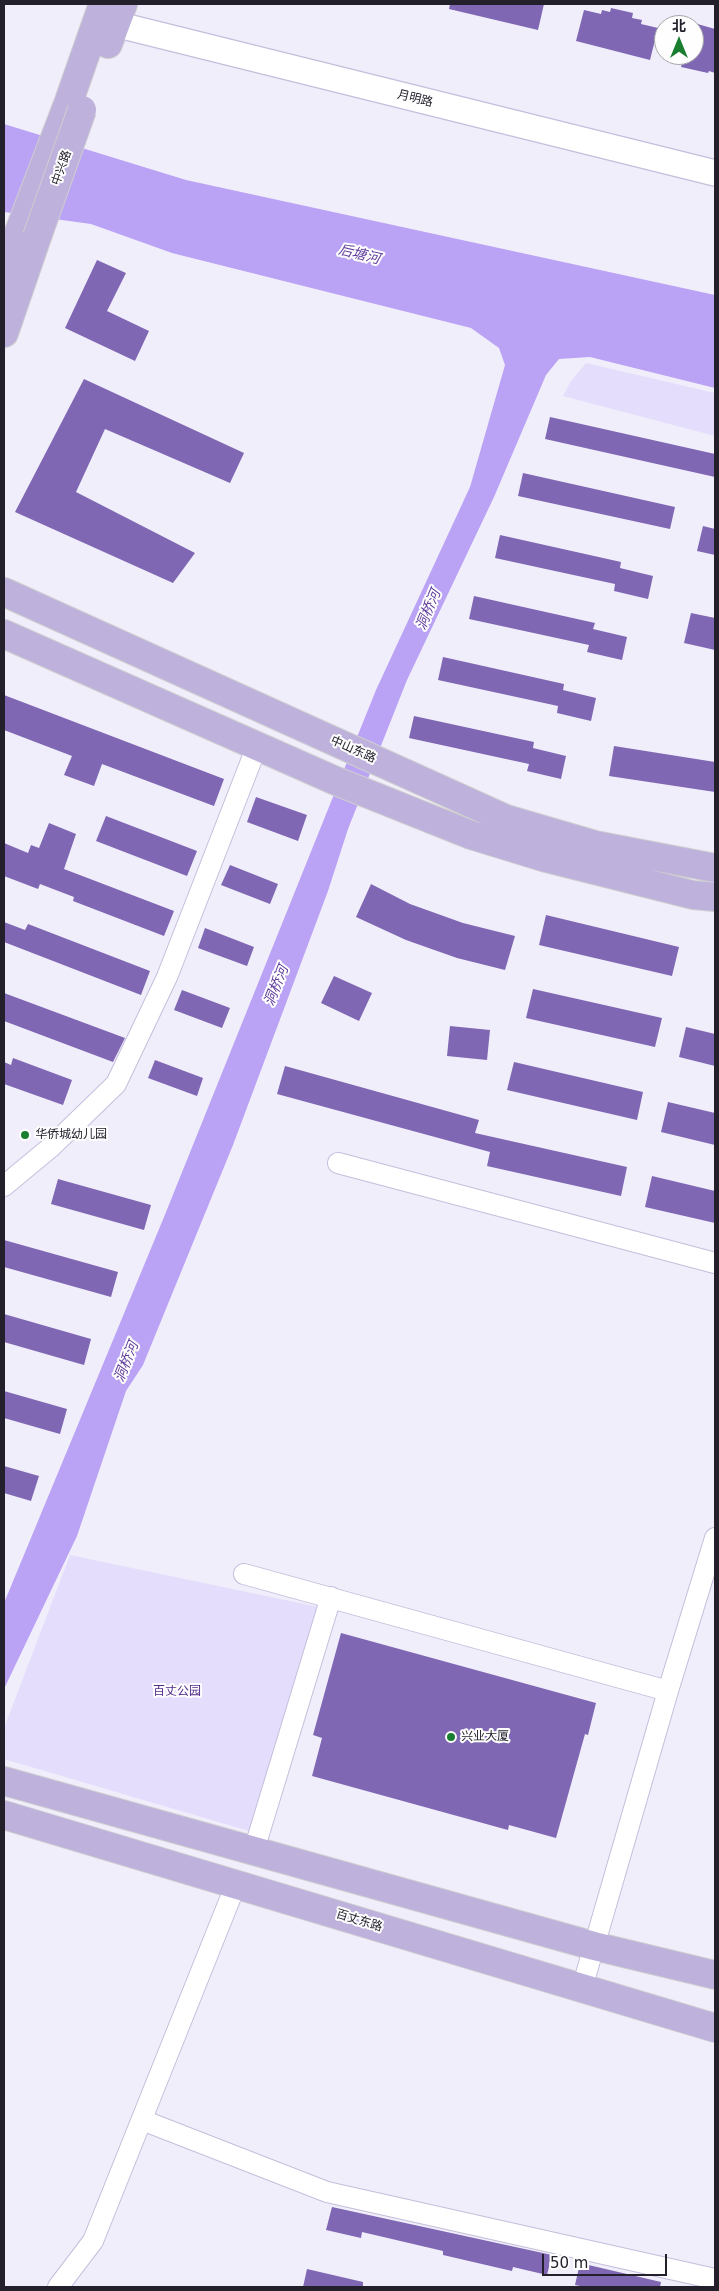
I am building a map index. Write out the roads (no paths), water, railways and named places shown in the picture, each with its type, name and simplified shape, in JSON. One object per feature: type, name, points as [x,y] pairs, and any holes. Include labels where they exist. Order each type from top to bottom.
[{"type":"main road","name":"中兴路","points":[[4,333],[28,234],[75,106],[114,11]]},
{"type":"main road","name":"中兴路","points":[[4,271],[28,234]]},
{"type":"main road","name":"中山东路","points":[[4,592],[506,819],[595,845],[715,868]]},
{"type":"main road","points":[[4,634],[336,781],[471,835],[546,858],[693,895],[715,898]]},
{"type":"main road","points":[[15,1784],[594,1946],[715,1975]]},
{"type":"main road","name":"百丈东路","points":[[10,1817],[715,2028]]},
{"type":"street","name":"月明路","points":[[114,11],[715,173]]},
{"type":"street","points":[[4,1186],[51,1147],[116,1084],[168,977],[256,746]]},
{"type":"street","points":[[338,1163],[715,1263]]},
{"type":"street","points":[[582,1988],[668,1691],[715,1538]]},
{"type":"street","points":[[244,1574],[668,1691]]},
{"type":"street","points":[[254,1850],[331,1598]]},
{"type":"street","points":[[58,2287],[93,2241],[236,1884]]},
{"type":"street","points":[[142,2120],[327,2192],[715,2279]]},
{"type":"water","points":[[4,124],[186,180],[715,295],[715,388],[590,357],[559,359],[546,375],[494,497],[407,680],[348,829],[328,891],[233,1145],[143,1365],[126,1391],[77,1536],[4,1689],[4,1603],[164,1217],[376,690],[470,487],[505,365],[499,348],[471,328],[172,253],[91,224],[4,212]]},
{"type":"place","name":"华侨城幼儿园","points":[[25,1135]]},
{"type":"place","name":"兴业大厦","points":[[451,1737]]},
{"type":"water label","name":"后塘河","points":[[359,255]]},
{"type":"water label","name":"洞桥河","points":[[429,610]]},
{"type":"water label","name":"洞桥河","points":[[277,986]]},
{"type":"water label","name":"洞桥河","points":[[127,1362]]},
{"type":"park label","name":"百丈公园","points":[[177,1692]]}]
